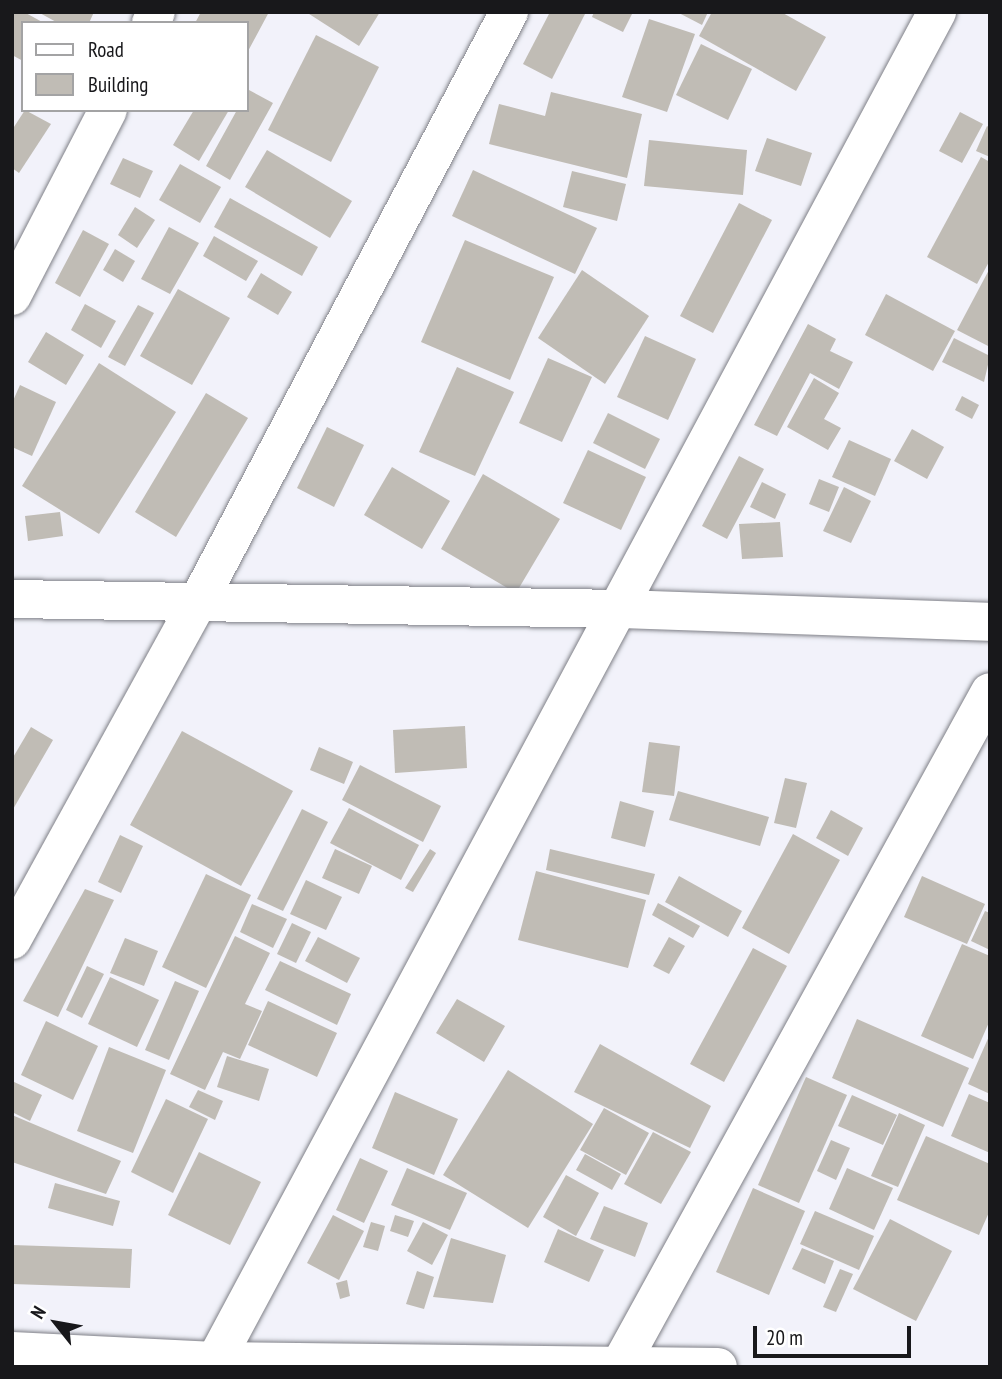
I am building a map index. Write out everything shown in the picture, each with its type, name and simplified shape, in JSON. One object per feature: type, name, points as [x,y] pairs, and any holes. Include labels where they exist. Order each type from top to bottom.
[{"type":"street","points":[[12,940],[200,600],[509,12]]},
{"type":"street","points":[[214,1364],[937,12]]},
{"type":"street","points":[[12,296],[107,112]]},
{"type":"street","points":[[12,599],[619,609],[990,622]]},
{"type":"street","points":[[619,1366],[990,692]]},
{"type":"street","points":[[12,1352],[214,1364],[718,1367]]},
{"type":"building","points":[[12,12],[24,12],[40,21],[21,21],[21,60],[12,55]]},
{"type":"building","points":[[38,12],[94,12],[90,21],[54,21]]},
{"type":"building","points":[[201,12],[269,12],[248,51],[248,21],[196,21]]},
{"type":"building","points":[[306,12],[380,12],[359,46]]},
{"type":"building","points":[[550,12],[586,12],[552,79],[523,64]]},
{"type":"building","points":[[594,12],[633,12],[623,32],[592,17]]},
{"type":"building","points":[[677,12],[708,12],[702,25]]},
{"type":"building","points":[[712,12],[781,12],[826,37],[796,91],[699,36]]},
{"type":"building","points":[[649,19],[695,34],[667,112],[622,97]]},
{"type":"building","points":[[316,35],[379,67],[331,162],[268,130]]},
{"type":"building","points":[[701,44],[752,69],[728,120],[676,95]]},
{"type":"building","points":[[249,90],[273,103],[230,180],[206,166],[236,112],[248,112]]},
{"type":"building","points":[[551,92],[642,114],[627,178],[489,144],[499,104],[545,116]]},
{"type":"building","points":[[24,112],[51,124],[19,173],[12,168],[12,130]]},
{"type":"building","points":[[193,112],[228,112],[199,161],[173,145]]},
{"type":"building","points":[[960,112],[983,124],[962,163],[939,151]]},
{"type":"building","points":[[987,126],[990,128],[990,157],[976,151]]},
{"type":"building","points":[[767,138],[812,153],[801,186],[755,171]]},
{"type":"building","points":[[649,140],[747,150],[743,195],[644,186]]},
{"type":"building","points":[[267,150],[352,201],[330,238],[245,187]]},
{"type":"building","points":[[981,157],[990,162],[990,260],[977,284],[927,257]]},
{"type":"building","points":[[123,158],[153,171],[140,198],[110,184]]},
{"type":"building","points":[[180,164],[221,187],[200,223],[159,200]]},
{"type":"building","points":[[473,170],[597,228],[575,274],[452,216]]},
{"type":"building","points":[[572,171],[626,184],[617,221],[563,207]]},
{"type":"building","points":[[230,198],[318,247],[302,276],[214,227]]},
{"type":"building","points":[[739,203],[772,220],[713,333],[680,316]]},
{"type":"building","points":[[135,207],[155,220],[137,248],[118,235]]},
{"type":"building","points":[[169,227],[199,243],[170,294],[141,279]]},
{"type":"building","points":[[83,230],[109,244],[80,297],[55,283]]},
{"type":"building","points":[[214,236],[258,261],[246,281],[203,256]]},
{"type":"building","points":[[465,240],[554,277],[510,380],[421,342]]},
{"type":"building","points":[[115,249],[135,261],[123,282],[103,270]]},
{"type":"building","points":[[990,268],[990,347],[957,330]]},
{"type":"building","points":[[582,270],[649,316],[605,384],[538,338]]},
{"type":"building","points":[[261,273],[292,292],[278,315],[247,297]]},
{"type":"building","points":[[178,289],[230,318],[192,385],[140,356]]},
{"type":"building","points":[[886,294],[955,331],[933,371],[865,335]]},
{"type":"building","points":[[85,304],[116,321],[101,348],[71,330]]},
{"type":"building","points":[[138,305],[154,313],[125,366],[108,357]]},
{"type":"building","points":[[808,324],[836,339],[830,351],[853,362],[839,389],[810,373],[777,436],[754,425]]},
{"type":"building","points":[[46,332],[84,355],[66,385],[28,362]]},
{"type":"building","points":[[645,336],[696,359],[668,420],[617,397]]},
{"type":"building","points":[[954,338],[990,356],[984,382],[942,362]]},
{"type":"building","points":[[548,358],[592,377],[562,442],[519,423]]},
{"type":"building","points":[[99,363],[176,412],[99,534],[22,486]]},
{"type":"building","points":[[457,367],[514,392],[475,476],[419,452]]},
{"type":"building","points":[[814,378],[839,393],[824,419],[841,428],[828,450],[787,427]]},
{"type":"building","points":[[20,385],[56,402],[32,456],[12,447],[12,403]]},
{"type":"building","points":[[206,393],[248,418],[176,537],[135,512]]},
{"type":"building","points":[[962,396],[979,405],[972,419],[955,410]]},
{"type":"building","points":[[608,413],[660,439],[645,469],[593,443]]},
{"type":"building","points":[[327,427],[364,445],[334,507],[297,488]]},
{"type":"building","points":[[912,429],[944,447],[927,479],[894,461]]},
{"type":"building","points":[[849,440],[891,459],[875,496],[832,477]]},
{"type":"building","points":[[588,450],[646,477],[621,530],[563,503]]},
{"type":"building","points":[[739,456],[764,469],[727,539],[702,526]]},
{"type":"building","points":[[392,467],[450,501],[422,549],[364,515]]},
{"type":"building","points":[[483,474],[560,519],[516,593],[441,549]]},
{"type":"building","points":[[819,479],[839,487],[829,512],[809,504]]},
{"type":"building","points":[[762,482],[786,494],[775,519],[750,507]]},
{"type":"building","points":[[844,487],[871,501],[851,543],[823,531]]},
{"type":"building","points":[[60,512],[63,536],[28,541],[25,516]]},
{"type":"building","points":[[780,522],[783,557],[742,559],[739,524]]},
{"type":"building","points":[[465,726],[467,768],[395,773],[393,730]]},
{"type":"building","points":[[31,727],[53,740],[12,811],[12,759]]},
{"type":"building","points":[[182,731],[293,791],[241,886],[130,825]]},
{"type":"building","points":[[649,742],[680,746],[674,796],[642,792]]},
{"type":"building","points":[[319,747],[353,762],[344,784],[310,770]]},
{"type":"building","points":[[360,765],[441,806],[423,842],[342,800]]},
{"type":"building","points":[[785,778],[807,783],[796,828],[774,823]]},
{"type":"building","points":[[678,791],[769,817],[760,846],[669,820]]},
{"type":"building","points":[[620,801],[654,811],[645,847],[611,838]]},
{"type":"building","points":[[349,808],[419,845],[401,880],[330,843]]},
{"type":"building","points":[[302,809],[328,822],[283,911],[257,899]]},
{"type":"building","points":[[831,810],[863,828],[848,856],[816,838]]},
{"type":"building","points":[[793,834],[840,860],[789,954],[742,928]]},
{"type":"building","points":[[120,835],[143,846],[121,893],[98,882]]},
{"type":"building","points":[[335,849],[372,866],[359,894],[322,878]]},
{"type":"building","points":[[430,849],[436,853],[413,892],[405,888]]},
{"type":"building","points":[[550,849],[655,874],[649,895],[546,870]]},
{"type":"building","points":[[536,871],[646,900],[628,968],[518,940]]},
{"type":"building","points":[[206,874],[251,895],[206,988],[162,967]]},
{"type":"building","points":[[679,876],[742,911],[728,937],[665,902]]},
{"type":"building","points":[[922,876],[985,904],[967,944],[904,917]]},
{"type":"building","points":[[306,880],[342,897],[326,930],[290,914]]},
{"type":"building","points":[[85,889],[114,900],[58,1017],[23,1001]]},
{"type":"building","points":[[658,903],[700,926],[693,938],[652,915]]},
{"type":"building","points":[[252,904],[287,919],[273,948],[240,932]]},
{"type":"building","points":[[985,911],[990,913],[990,950],[971,941]]},
{"type":"building","points":[[292,923],[311,932],[296,963],[277,954]]},
{"type":"building","points":[[235,936],[270,953],[245,1004],[262,1011],[240,1059],[223,1052],[205,1090],[170,1074]]},
{"type":"building","points":[[318,937],[360,958],[347,983],[305,961]]},
{"type":"building","points":[[669,937],[685,946],[669,974],[653,966]]},
{"type":"building","points":[[125,938],[158,951],[144,986],[110,973]]},
{"type":"building","points":[[962,944],[990,956],[990,1020],[973,1059],[921,1036]]},
{"type":"building","points":[[753,948],[787,966],[724,1082],[690,1064]]},
{"type":"building","points":[[280,961],[351,994],[337,1025],[265,990]]},
{"type":"building","points":[[87,966],[104,974],[82,1018],[66,1010]]},
{"type":"building","points":[[110,977],[159,1000],[137,1047],[88,1024]]},
{"type":"building","points":[[175,981],[199,991],[169,1060],[145,1050]]},
{"type":"building","points":[[457,999],[505,1026],[484,1062],[436,1033]]},
{"type":"building","points":[[268,1001],[337,1033],[317,1077],[248,1045]]},
{"type":"building","points":[[857,1019],[969,1068],[943,1127],[832,1078]]},
{"type":"building","points":[[46,1021],[98,1046],[73,1100],[21,1075]]},
{"type":"building","points":[[990,1034],[990,1094],[968,1084]]},
{"type":"building","points":[[600,1044],[711,1106],[690,1148],[574,1092]]},
{"type":"building","points":[[109,1047],[166,1070],[133,1153],[77,1131]]},
{"type":"building","points":[[227,1056],[269,1069],[259,1101],[217,1087]]},
{"type":"building","points":[[508,1070],[593,1124],[528,1228],[443,1175]]},
{"type":"building","points":[[806,1077],[847,1095],[799,1203],[758,1185]]},
{"type":"building","points":[[12,1081],[42,1095],[30,1121],[12,1112]]},
{"type":"building","points":[[198,1090],[223,1101],[215,1120],[189,1107]]},
{"type":"building","points":[[395,1092],[458,1119],[434,1175],[372,1148]]},
{"type":"building","points":[[969,1094],[990,1103],[990,1153],[951,1136]]},
{"type":"building","points":[[852,1095],[897,1115],[883,1145],[838,1126]]},
{"type":"building","points":[[166,1099],[208,1119],[173,1193],[131,1172]]},
{"type":"building","points":[[604,1108],[649,1133],[626,1175],[580,1150]]},
{"type":"building","points":[[899,1113],[925,1125],[898,1187],[871,1176]]},
{"type":"building","points":[[12,1115],[121,1161],[106,1194],[12,1162]]},
{"type":"building","points":[[653,1132],[691,1152],[661,1204],[624,1184]]},
{"type":"building","points":[[926,1136],[990,1164],[990,1210],[979,1235],[897,1200]]},
{"type":"building","points":[[831,1140],[850,1148],[836,1180],[817,1171]]},
{"type":"building","points":[[199,1152],[261,1182],[230,1245],[168,1215]]},
{"type":"building","points":[[585,1154],[621,1174],[612,1190],[576,1170]]},
{"type":"building","points":[[360,1158],[388,1171],[364,1223],[336,1210]]},
{"type":"building","points":[[407,1168],[467,1193],[450,1230],[391,1205]]},
{"type":"building","points":[[847,1168],[893,1188],[874,1230],[829,1209]]},
{"type":"building","points":[[566,1175],[599,1193],[576,1236],[543,1217]]},
{"type":"building","points":[[55,1183],[120,1201],[113,1226],[48,1208]]},
{"type":"building","points":[[753,1188],[805,1211],[769,1295],[716,1272]]},
{"type":"building","points":[[604,1206],[648,1223],[635,1257],[590,1239]]},
{"type":"building","points":[[815,1211],[874,1236],[859,1270],[800,1244]]},
{"type":"building","points":[[333,1215],[364,1231],[339,1280],[307,1263]]},
{"type":"building","points":[[395,1215],[414,1221],[408,1237],[390,1231]]},
{"type":"building","points":[[890,1219],[952,1251],[916,1321],[853,1289]]},
{"type":"building","points":[[371,1222],[385,1226],[378,1251],[363,1247]]},
{"type":"building","points":[[423,1222],[448,1235],[432,1265],[407,1251]]},
{"type":"building","points":[[558,1229],[604,1250],[589,1282],[544,1262]]},
{"type":"building","points":[[451,1238],[506,1255],[493,1303],[433,1297]]},
{"type":"building","points":[[12,1245],[132,1249],[130,1288],[12,1284]]},
{"type":"building","points":[[802,1248],[834,1261],[825,1284],[792,1269]]},
{"type":"building","points":[[840,1269],[853,1274],[836,1312],[823,1307]]},
{"type":"building","points":[[417,1271],[434,1277],[424,1309],[406,1304]]},
{"type":"building","points":[[347,1280],[350,1296],[340,1299],[336,1283]]}]
